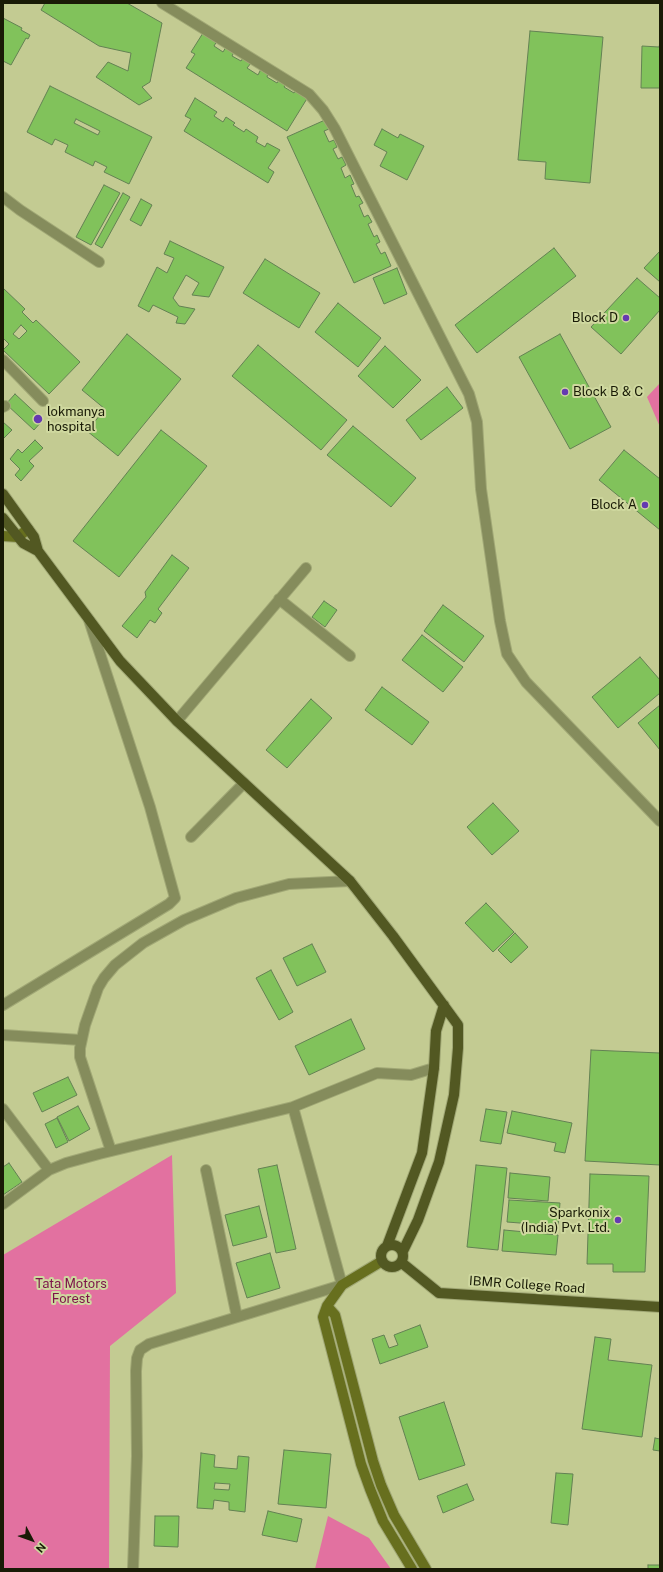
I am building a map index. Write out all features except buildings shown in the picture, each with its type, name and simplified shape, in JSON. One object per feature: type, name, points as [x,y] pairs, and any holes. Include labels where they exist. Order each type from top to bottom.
[{"type":"main road","points":[[3,494],[34,537],[38,551],[120,661],[177,721],[350,881],[393,936],[444,1005],[458,1025],[458,1048],[454,1094],[439,1162],[418,1220],[403,1251],[404,1257],[402,1263],[391,1268],[386,1266],[382,1261],[381,1255],[387,1246],[422,1153],[434,1068],[436,1031],[444,1005]]},
{"type":"main road","points":[[3,518],[23,543],[38,551]]},
{"type":"main road","points":[[3,536],[18,537],[28,529]]},
{"type":"main road","points":[[387,1246],[393,1244],[403,1251]]},
{"type":"main road","points":[[382,1261],[342,1285],[327,1306],[323,1317],[362,1464],[383,1521],[412,1569]]},
{"type":"main road","name":"IBMR College Road","points":[[402,1263],[439,1293],[660,1307]]},
{"type":"main road","points":[[327,1306],[335,1315],[373,1461],[381,1485],[394,1515],[426,1569]]},
{"type":"street","points":[[162,3],[309,94],[323,110],[335,129],[469,394],[477,422],[481,489],[500,621],[508,654],[526,682],[660,821]]},
{"type":"street","points":[[3,197],[20,210],[99,262]]},
{"type":"street","points":[[3,360],[43,401]]},
{"type":"street","points":[[177,721],[306,568]]},
{"type":"street","points":[[279,599],[350,656]]},
{"type":"street","points":[[3,1006],[169,904],[175,898],[150,806],[88,618]]},
{"type":"street","points":[[191,837],[244,783]]},
{"type":"street","points":[[111,1151],[80,1057],[81,1040],[98,988],[115,965],[143,943],[184,920],[236,898],[289,884],[350,881]]},
{"type":"street","points":[[3,1035],[81,1040]]},
{"type":"street","points":[[3,1204],[49,1170],[66,1164],[111,1151],[293,1107],[377,1073],[411,1075],[434,1068]]},
{"type":"street","points":[[133,1569],[137,1456],[136,1371],[137,1358],[140,1350],[149,1344],[342,1285],[293,1107]]},
{"type":"street","points":[[3,1109],[49,1170]]},
{"type":"street","points":[[206,1170],[237,1317]]},
{"type":"green space","points":[[660,383],[660,427],[647,397]]},
{"type":"green space","name":"Tata Motors Forest","points":[[172,1155],[176,1293],[110,1346],[109,1569],[3,1569],[3,1255]]},
{"type":"green space","points":[[328,1516],[369,1538],[391,1569],[315,1569]]},
{"type":"place","name":"Block D","points":[[626,318]]},
{"type":"place","name":"Block B & C","points":[[565,392]]},
{"type":"place","name":"lokmanya hospital","points":[[38,419]]},
{"type":"place","name":"Block A","points":[[645,505]]},
{"type":"place","name":"Sparkonix (India) Pvt. Ltd.","points":[[618,1220]]}]
